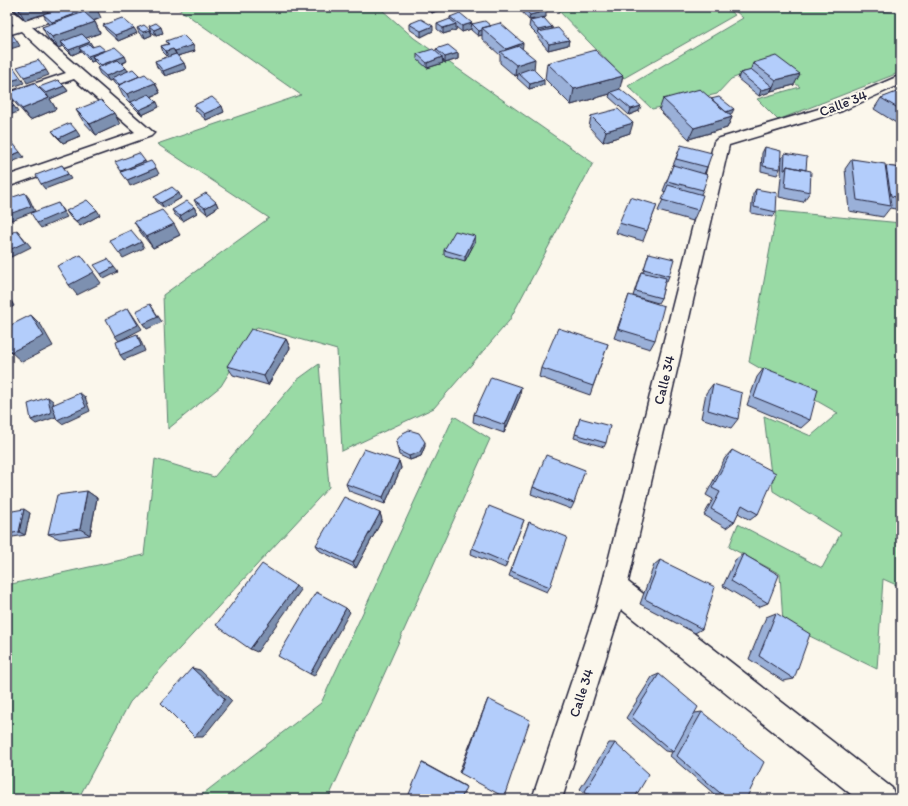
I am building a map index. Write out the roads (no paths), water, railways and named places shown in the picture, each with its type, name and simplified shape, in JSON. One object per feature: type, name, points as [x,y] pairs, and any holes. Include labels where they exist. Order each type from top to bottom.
[{"type":"street","points":[[7,32],[80,7]]},
{"type":"street","points":[[7,12],[22,27],[146,133],[7,182]]},
{"type":"street","points":[[7,98],[76,74]]},
{"type":"street","name":"Calle 34","points":[[547,799],[610,605],[722,142],[837,108],[901,79]]},
{"type":"street","points":[[614,587],[881,799]]}]
